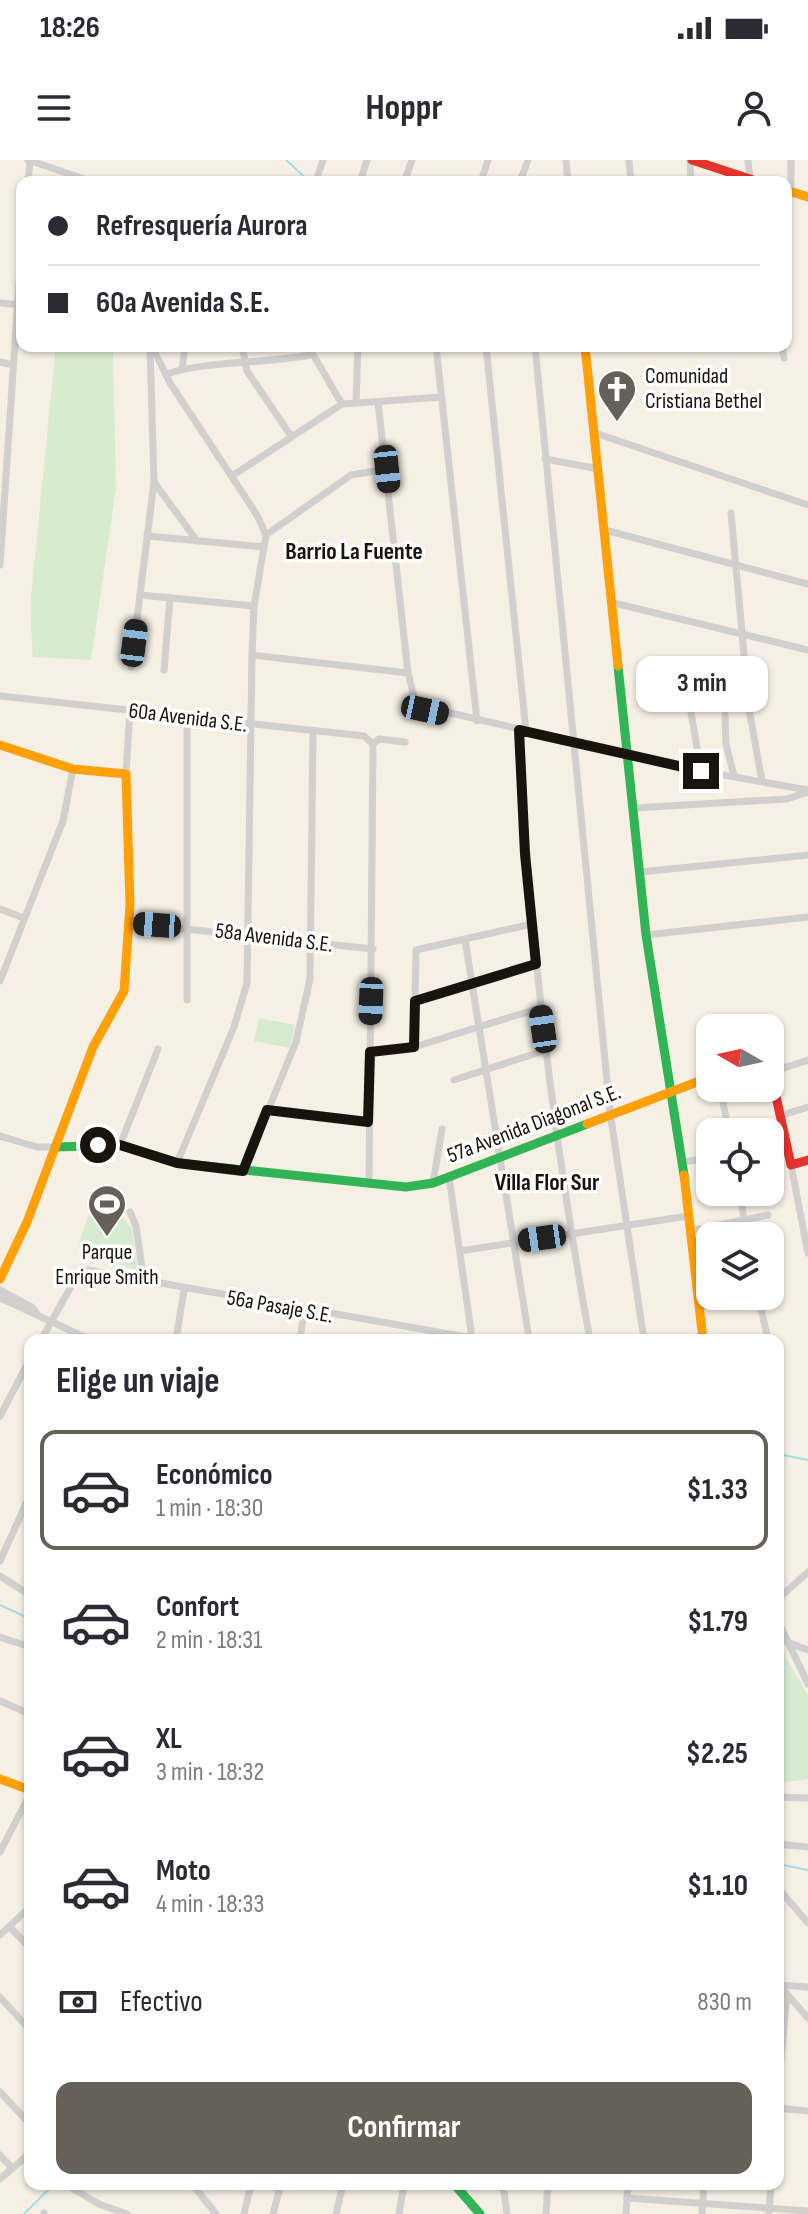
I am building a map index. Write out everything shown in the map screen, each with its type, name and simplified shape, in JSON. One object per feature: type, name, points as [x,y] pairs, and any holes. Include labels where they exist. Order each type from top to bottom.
[{"type":"street","points":[[29,160],[49,163],[79,176]]},
{"type":"street","points":[[691,160],[740,176]]},
{"type":"street","points":[[0,565],[16,339]]},
{"type":"street","points":[[131,667],[154,482],[151,352]]},
{"type":"street","points":[[154,352],[266,535],[254,606],[249,725],[250,934],[243,999],[177,1163]]},
{"type":"street","points":[[182,369],[184,352]]},
{"type":"street","points":[[243,352],[244,365],[291,436]]},
{"type":"street","points":[[309,352],[342,404]]},
{"type":"street","points":[[356,403],[358,352]]},
{"type":"street","points":[[437,352],[477,721]]},
{"type":"street","points":[[487,352],[522,730],[532,924],[540,1008],[555,1137],[589,1334]]},
{"type":"street","points":[[536,352],[610,1112],[643,1334]]},
{"type":"street","points":[[586,352],[630,756],[646,935],[683,1162],[696,1272]]},
{"type":"street","points":[[783,352],[784,358]]},
{"type":"street","points":[[166,374],[182,369],[244,365],[310,355]]},
{"type":"street","points":[[0,362],[13,365]]},
{"type":"street","points":[[232,476],[342,404],[442,397]]},
{"type":"street","points":[[378,402],[408,673],[416,705],[630,756],[808,791]]},
{"type":"street","points":[[595,433],[808,505]]},
{"type":"street","points":[[545,459],[599,469]]},
{"type":"street","points":[[266,535],[351,475],[387,469]]},
{"type":"street","points":[[154,482],[197,541]]},
{"type":"street","points":[[731,513],[742,634],[762,781]]},
{"type":"street","points":[[605,530],[808,584]]},
{"type":"street","points":[[147,536],[264,547]]},
{"type":"street","points":[[140,595],[254,606]]},
{"type":"street","points":[[164,670],[170,598]]},
{"type":"street","points":[[614,603],[808,650]]},
{"type":"street","points":[[252,655],[408,673]]},
{"type":"street","points":[[686,683],[701,771]]},
{"type":"street","name":"60a Avenida S.E.","points":[[0,696],[364,736],[373,744],[379,739],[405,742]]},
{"type":"street","points":[[0,1279],[36,1201],[93,1048],[126,984],[126,774],[130,710]]},
{"type":"street","points":[[725,715],[726,744],[734,776]]},
{"type":"street","points":[[187,718],[187,1000]]},
{"type":"street","points":[[243,1171],[296,1042],[310,979],[313,732]]},
{"type":"street","points":[[369,1184],[373,744]]},
{"type":"street","points":[[0,745],[73,769],[126,774]]},
{"type":"street","points":[[0,981],[63,821],[73,769]]},
{"type":"street","points":[[635,808],[787,799],[808,791]]},
{"type":"street","points":[[640,872],[808,855]]},
{"type":"street","points":[[0,909],[24,918]]},
{"type":"street","points":[[646,935],[808,917]]},
{"type":"street","name":"58a Avenida S.E.","points":[[128,923],[373,949]]},
{"type":"street","points":[[414,1047],[416,950],[532,924]]},
{"type":"street","points":[[465,940],[528,1334]]},
{"type":"street","points":[[415,1001],[536,964]]},
{"type":"street","points":[[370,1052],[414,1047],[540,1008]]},
{"type":"street","points":[[120,1145],[158,1049]]},
{"type":"street","points":[[454,1080],[546,1050]]},
{"type":"street","points":[[784,1067],[808,1060]]},
{"type":"street","name":"57a Avenida Diagonal S.E.","points":[[55,1147],[120,1145],[177,1163],[406,1187],[433,1183],[555,1137],[610,1112],[696,1082]]},
{"type":"street","points":[[779,1102],[808,1253]]},
{"type":"street","points":[[782,1115],[808,1107]]},
{"type":"street","points":[[267,1110],[368,1122]]},
{"type":"street","points":[[433,1183],[442,1129]]},
{"type":"street","points":[[0,1137],[37,1147],[55,1147]]},
{"type":"street","points":[[784,1148],[788,1148]]},
{"type":"street","points":[[683,1162],[696,1160]]},
{"type":"street","points":[[791,1165],[808,1160]]},
{"type":"street","points":[[449,1177],[471,1334]]},
{"type":"street","points":[[742,1206],[744,1220]]},
{"type":"street","points":[[130,1212],[136,1226],[144,1282]]},
{"type":"street","points":[[734,1222],[768,1215]]},
{"type":"street","points":[[460,1251],[688,1216]]},
{"type":"street","points":[[690,1231],[696,1230]]},
{"type":"street","name":"56a Pasaje S.E.","points":[[51,1321],[78,1274],[87,1270],[436,1334]]},
{"type":"street","points":[[0,1290],[32,1307],[38,1315]]},
{"type":"street","points":[[177,1334],[184,1290]]},
{"type":"street","points":[[0,1298],[78,1334]]},
{"type":"street","points":[[701,1310],[703,1334]]},
{"type":"street","points":[[761,1310],[767,1334]]},
{"type":"street","points":[[301,1334],[304,1311]]},
{"type":"street","points":[[44,1334],[51,1321]]},
{"type":"street","points":[[0,1416],[24,1370]]},
{"type":"street","points":[[18,1380],[24,1382]]},
{"type":"street","points":[[0,1561],[24,1508]]},
{"type":"street","points":[[784,1594],[808,1572]]},
{"type":"street","points":[[0,1576],[24,1591]]},
{"type":"street","points":[[784,1635],[808,1684]]},
{"type":"street","points":[[0,1637],[24,1645]]},
{"type":"street","points":[[787,1642],[808,1650]]},
{"type":"street","points":[[0,1701],[24,1711]]},
{"type":"street","points":[[0,1779],[24,1789]]},
{"type":"street","points":[[784,1797],[808,1798]]},
{"type":"street","points":[[0,1852],[24,1804]]},
{"type":"street","points":[[784,1845],[808,1847]]},
{"type":"street","points":[[784,1895],[808,1923]]},
{"type":"street","points":[[0,1935],[24,1913]]},
{"type":"street","points":[[10,1927],[24,1942]]},
{"type":"street","points":[[784,1985],[808,1987]]},
{"type":"street","points":[[784,1991],[808,2018]]},
{"type":"street","points":[[784,2027],[787,1994]]},
{"type":"street","points":[[0,1997],[24,2023]]},
{"type":"street","points":[[0,2092],[24,2118]]},
{"type":"street","points":[[784,2109],[808,2111]]},
{"type":"street","points":[[0,2155],[12,2168]]},
{"type":"street","points":[[0,2179],[24,2159]]},
{"type":"street","points":[[79,2190],[127,2214]]},
{"type":"street","points":[[197,2190],[216,2214]]},
{"type":"street","points":[[244,2214],[250,2190]]},
{"type":"street","points":[[273,2214],[279,2190]]},
{"type":"street","points":[[336,2214],[342,2190]]},
{"type":"street","points":[[399,2214],[403,2190]]},
{"type":"street","points":[[461,2190],[480,2214]]},
{"type":"street","points":[[504,2190],[507,2214]]},
{"type":"street","points":[[546,2214],[548,2190]]},
{"type":"street","points":[[626,2214],[628,2190]]},
{"type":"street","points":[[702,2214],[703,2190]]},
{"type":"street","points":[[769,2212],[771,2190]]},
{"type":"street","points":[[627,2198],[769,2212],[808,2211]]},
{"type":"green space","points":[[55,352],[113,352],[116,488],[91,660],[33,657],[30,607]]},
{"type":"green space","points":[[259,1018],[295,1025],[290,1048],[254,1041]]},
{"type":"green space","name":"Parque Enrique Smith","points":[[97,1190],[102,1190],[132,1229],[138,1270],[86,1256],[78,1246]]},
{"type":"green space","points":[[784,1655],[808,1696],[808,1779],[784,1782]]},
{"type":"waterway","points":[[286,160],[303,176]]},
{"type":"waterway","points":[[784,1455],[808,1460]]},
{"type":"waterway","points":[[0,1605],[24,1616]]},
{"type":"waterway","points":[[784,1865],[808,1870]]},
{"type":"waterway","points":[[24,2214],[48,2190]]},
{"type":"traffic: fast","points":[[618,666],[646,935],[684,1175]]},
{"type":"traffic: fast","points":[[55,1147],[120,1145],[177,1163],[406,1187],[433,1183],[587,1124]]},
{"type":"traffic: fast","points":[[459,2190],[480,2214]]},
{"type":"traffic: slow","points":[[792,192],[808,197]]},
{"type":"traffic: slow","points":[[586,352],[618,666]]},
{"type":"traffic: slow","points":[[0,745],[73,769],[126,774],[130,905],[124,991],[93,1047],[27,1222],[0,1279]]},
{"type":"traffic: slow","points":[[587,1124],[696,1082]]},
{"type":"traffic: slow","points":[[684,1175],[702,1334]]},
{"type":"traffic: slow","points":[[0,1779],[24,1788]]},
{"type":"traffic: jam","points":[[692,160],[741,176]]},
{"type":"traffic: jam","points":[[777,1102],[791,1165],[808,1160]]},
{"type":"place","name":"Comunidad Cristiana Bethel","points":[[617,423]]},
{"type":"place","name":"Parque Enrique Smith","points":[[107,1238]]},
{"type":"district","name":"Barrio La Fuente","points":[[354,551]]},
{"type":"district","name":"Villa Flor Sur","points":[[547,1182]]},
{"type":"route","points":[[98,1145],[120,1145],[177,1163],[243,1171],[267,1110],[368,1122],[370,1052],[414,1047],[415,1001],[536,964],[525,854],[519,730],[701,771]]}]
